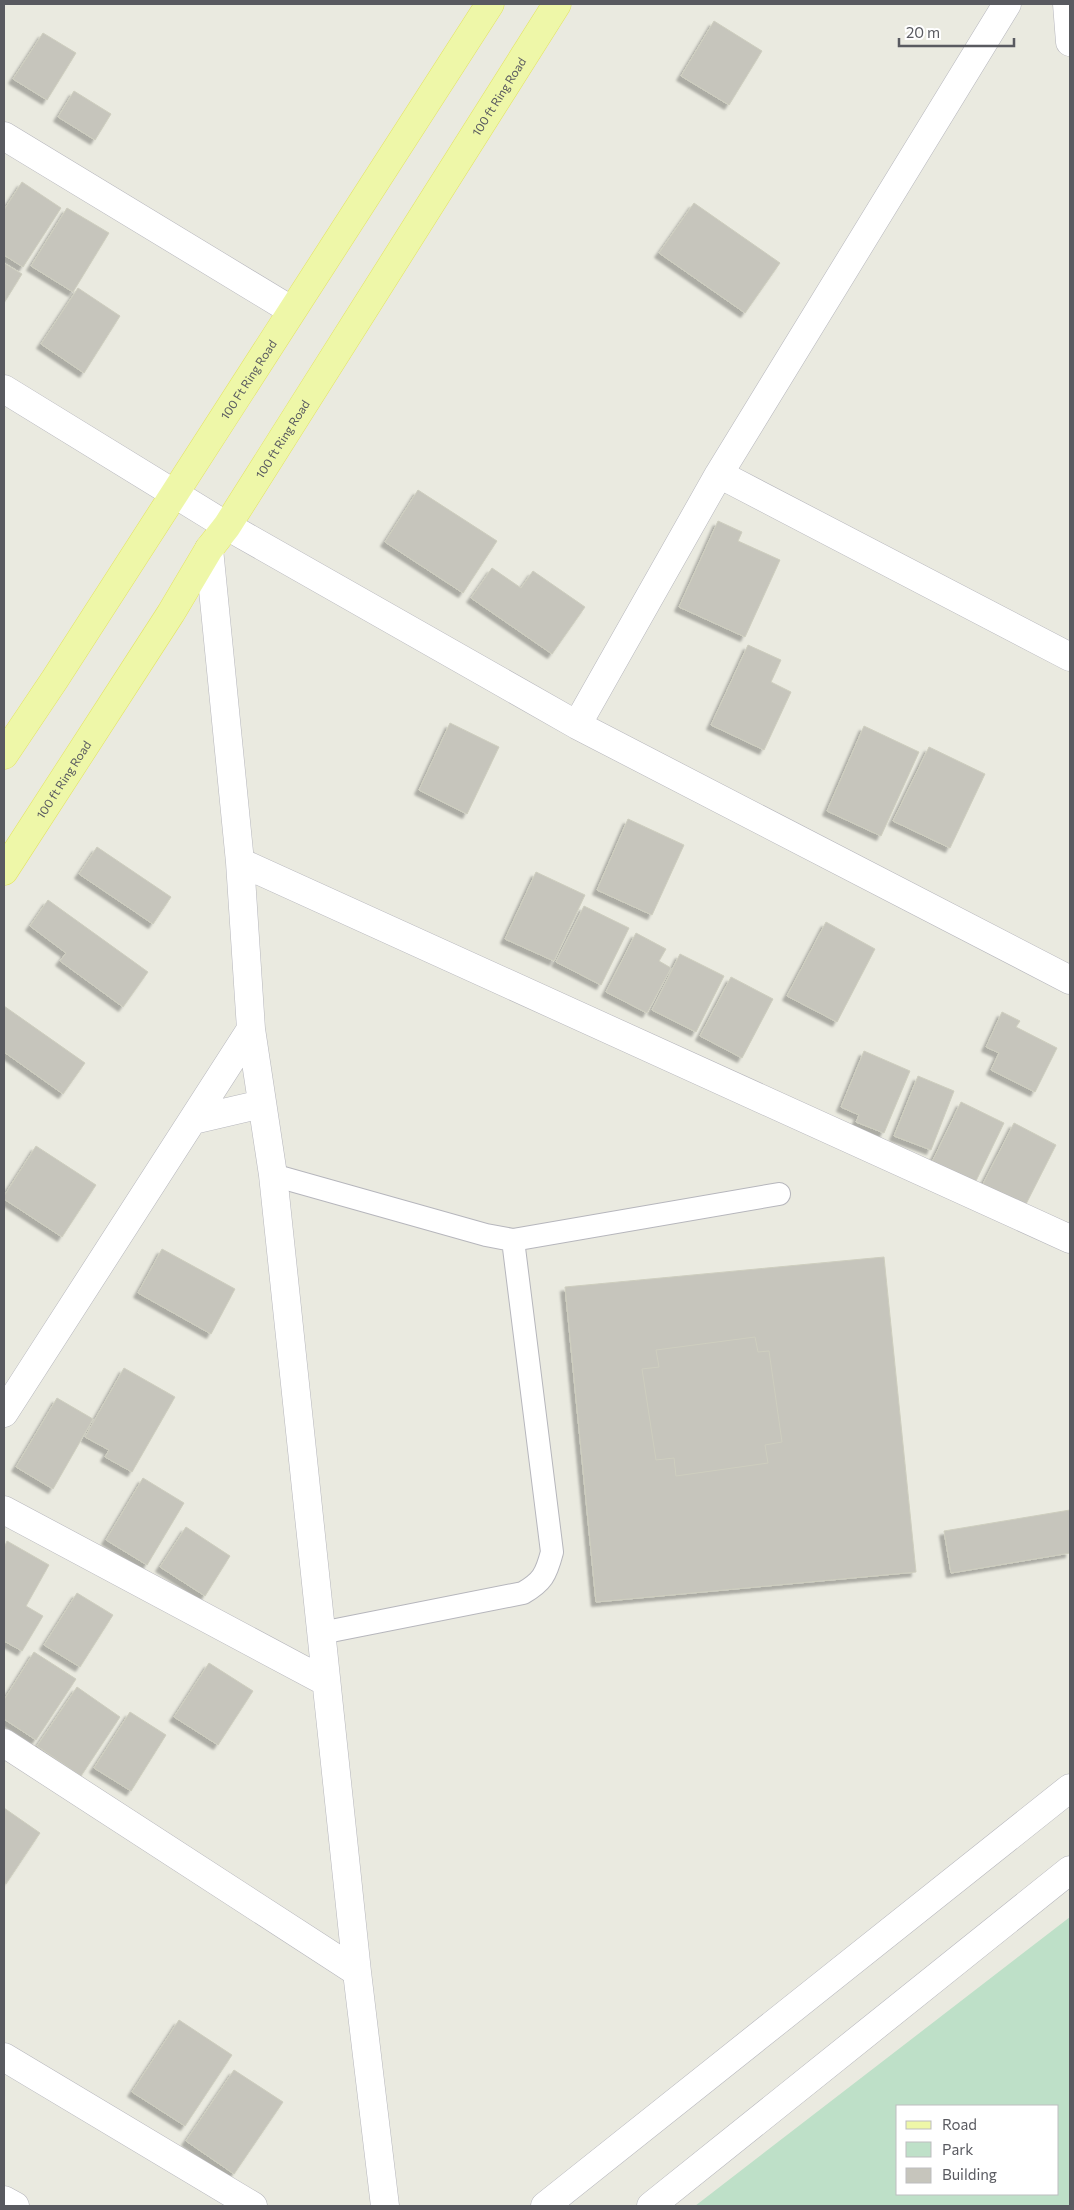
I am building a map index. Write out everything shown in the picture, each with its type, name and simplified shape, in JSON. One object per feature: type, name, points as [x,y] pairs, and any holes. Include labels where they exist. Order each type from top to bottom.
[{"type":"main road","name":"100 Ft Ring Road","points":[[4,754],[55,679],[173,492],[490,4]]},
{"type":"main road","name":"100 ft Ring Road","points":[[4,871],[171,612],[209,549],[227,526],[556,4]]},
{"type":"street","points":[[577,725],[719,474],[1007,4]]},
{"type":"street","points":[[1067,4],[1070,42]]},
{"type":"street","points":[[4,136],[291,310]]},
{"type":"street","points":[[4,390],[227,526],[577,725],[1070,980]]},
{"type":"street","points":[[719,474],[1070,657]]},
{"type":"street","points":[[209,549],[240,862],[251,1029],[273,1175],[357,1972],[385,2206]]},
{"type":"street","points":[[240,862],[1070,1239]]},
{"type":"street","points":[[4,1414],[251,1029]]},
{"type":"street","points":[[193,1120],[262,1104]]},
{"type":"street","points":[[4,1510],[326,1682]]},
{"type":"street","points":[[4,1743],[357,1972]]},
{"type":"street","points":[[545,2206],[1070,1788]]},
{"type":"street","points":[[651,2206],[1070,1870]]},
{"type":"street","points":[[4,2057],[253,2206]]},
{"type":"street","points":[[4,2200],[15,2206]]},
{"type":"lane","points":[[273,1175],[486,1235],[513,1240],[779,1194]]},
{"type":"lane","points":[[321,1633],[522,1594],[538,1584],[547,1570],[552,1552],[513,1240]]},
{"type":"green space","points":[[1070,1917],[1070,2206],[695,2206]]},
{"type":"building","points":[[714,21],[762,51],[729,105],[681,76]]},
{"type":"building","points":[[43,33],[76,53],[47,100],[13,79]]},
{"type":"building","points":[[74,91],[111,114],[95,140],[58,117]]},
{"type":"building","points":[[22,182],[61,208],[23,267],[4,255],[4,210]]},
{"type":"building","points":[[694,203],[780,263],[745,313],[659,253]]},
{"type":"building","points":[[67,208],[109,233],[73,292],[31,266]]},
{"type":"building","points":[[4,263],[22,274],[4,303]]},
{"type":"building","points":[[78,288],[120,316],[84,373],[41,344]]},
{"type":"building","points":[[418,490],[497,541],[463,593],[385,542]]},
{"type":"building","points":[[718,521],[742,532],[738,541],[780,560],[745,637],[679,607]]},
{"type":"building","points":[[492,568],[521,588],[533,571],[585,607],[552,654],[471,598]]},
{"type":"building","points":[[748,645],[781,660],[771,682],[791,692],[764,750],[711,725]]},
{"type":"building","points":[[450,723],[499,747],[467,814],[419,790]]},
{"type":"building","points":[[864,726],[919,752],[881,836],[827,811]]},
{"type":"building","points":[[929,747],[985,774],[950,848],[893,821]]},
{"type":"building","points":[[628,819],[684,845],[652,915],[597,890]]},
{"type":"building","points":[[97,847],[171,897],[153,924],[79,874]]},
{"type":"building","points":[[536,872],[585,895],[554,961],[505,939]]},
{"type":"building","points":[[48,900],[148,972],[123,1007],[60,961],[66,953],[30,926]]},
{"type":"building","points":[[584,906],[629,928],[601,985],[556,962]]},
{"type":"building","points":[[826,922],[875,949],[837,1022],[787,996]]},
{"type":"building","points":[[636,933],[666,949],[659,961],[671,968],[647,1013],[606,992]]},
{"type":"building","points":[[680,954],[724,976],[696,1032],[652,1010]]},
{"type":"building","points":[[731,977],[773,999],[742,1058],[700,1036]]},
{"type":"building","points":[[4,1006],[85,1063],[63,1094],[4,1052]]},
{"type":"building","points":[[1002,1012],[1020,1021],[1016,1027],[1057,1048],[1035,1092],[991,1070],[999,1053],[986,1047]]},
{"type":"building","points":[[864,1051],[910,1071],[884,1133],[856,1122],[859,1115],[841,1107]]},
{"type":"building","points":[[918,1076],[954,1091],[931,1150],[894,1136]]},
{"type":"building","points":[[961,1102],[1004,1123],[974,1185],[931,1164]]},
{"type":"building","points":[[1014,1123],[1056,1145],[1025,1206],[983,1184]]},
{"type":"building","points":[[36,1146],[96,1185],[62,1237],[4,1199],[4,1196]]},
{"type":"building","points":[[162,1249],[235,1289],[211,1334],[138,1293]]},
{"type":"building","points":[[884,1257],[916,1572],[596,1602],[565,1287]]},
{"type":"building","points":[[755,1337],[758,1352],[769,1351],[782,1442],[765,1445],[768,1463],[676,1476],[674,1458],[656,1460],[642,1369],[659,1367],[656,1350]]},
{"type":"building","points":[[124,1368],[175,1397],[132,1472],[105,1457],[109,1450],[85,1437]]},
{"type":"building","points":[[57,1398],[93,1419],[53,1489],[16,1467]]},
{"type":"building","points":[[143,1478],[184,1503],[147,1565],[106,1540]]},
{"type":"building","points":[[1070,1510],[1070,1553],[951,1573],[944,1531]]},
{"type":"building","points":[[186,1527],[230,1556],[205,1596],[160,1567]]},
{"type":"building","points":[[7,1541],[49,1565],[26,1606],[43,1616],[22,1651],[4,1641],[4,1548]]},
{"type":"building","points":[[77,1593],[113,1615],[80,1667],[44,1645]]},
{"type":"building","points":[[34,1652],[76,1679],[36,1740],[4,1719],[4,1700]]},
{"type":"building","points":[[209,1663],[253,1691],[218,1745],[174,1717]]},
{"type":"building","points":[[77,1687],[120,1717],[81,1776],[37,1746]]},
{"type":"building","points":[[130,1712],[166,1735],[131,1791],[94,1768]]},
{"type":"building","points":[[4,1808],[40,1833],[6,1884],[4,1882]]},
{"type":"building","points":[[179,2020],[232,2055],[185,2126],[132,2092]]},
{"type":"building","points":[[234,2070],[283,2102],[234,2174],[186,2141]]}]
